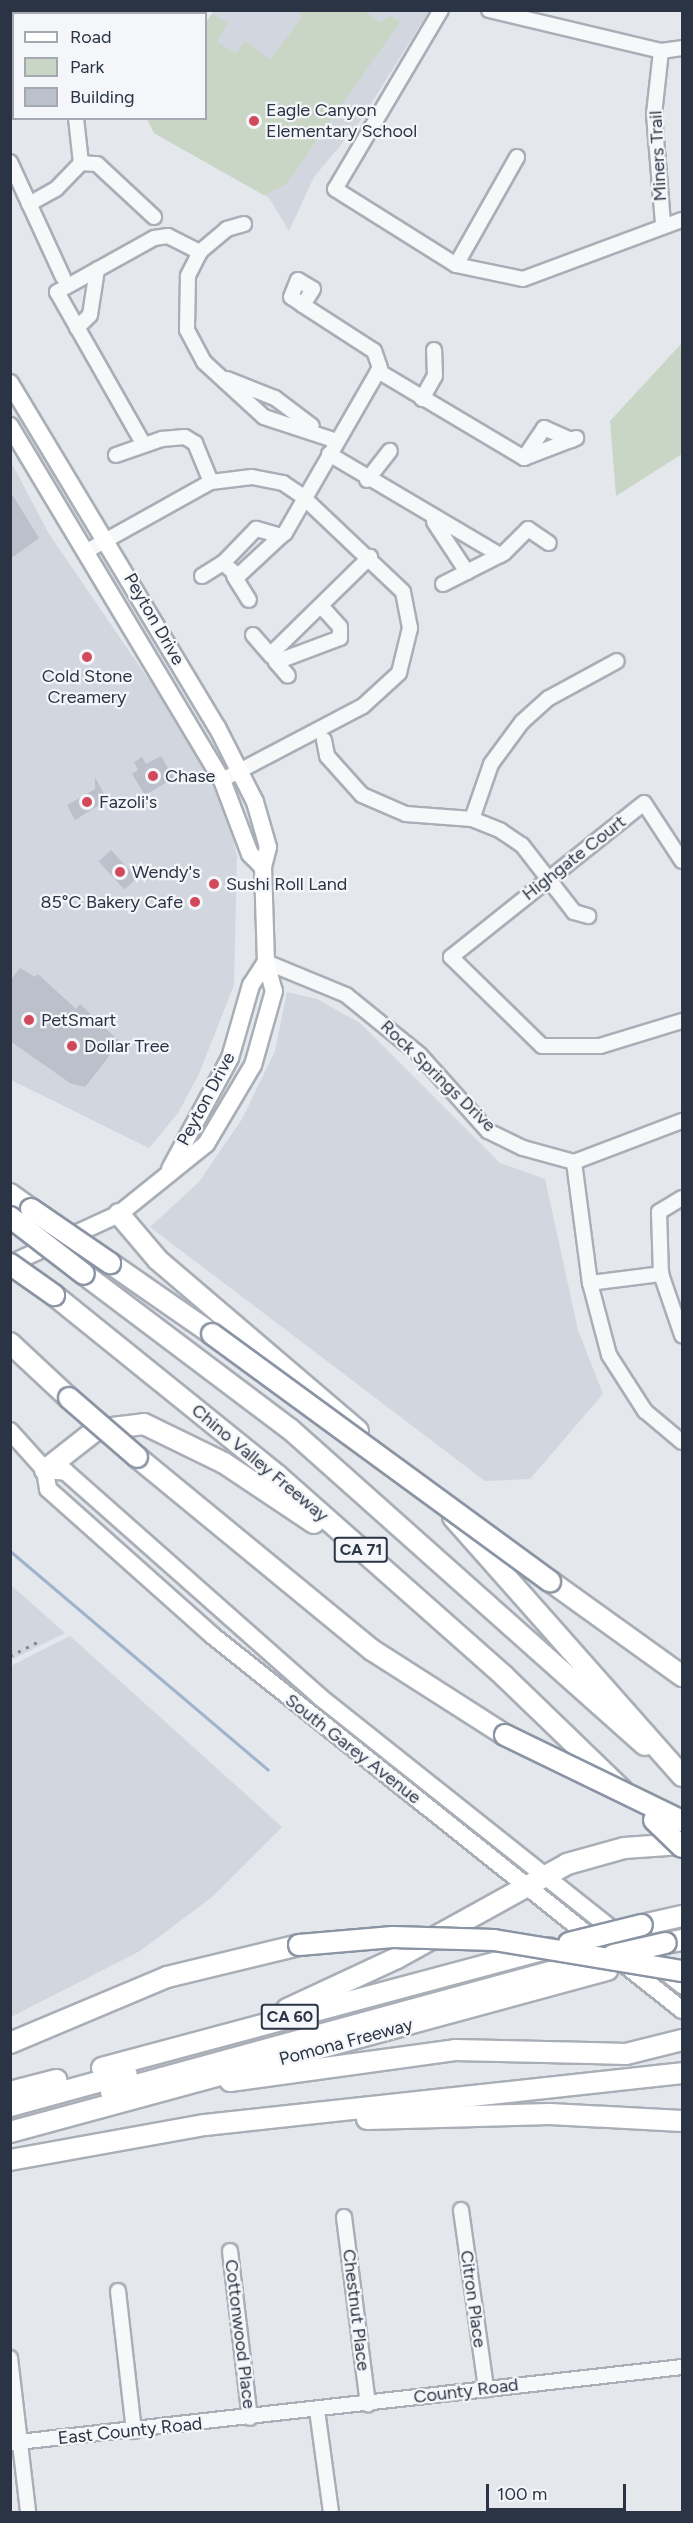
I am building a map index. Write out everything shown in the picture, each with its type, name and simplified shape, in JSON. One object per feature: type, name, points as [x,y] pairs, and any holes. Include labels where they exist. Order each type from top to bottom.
[{"type":"highway","points":[[10,1194],[212,1334],[682,1676]]},
{"type":"highway","points":[[118,1214],[158,1260],[445,1508],[682,1777]]},
{"type":"highway","name":"CA 71","points":[[10,1217],[84,1274],[193,1351],[290,1429],[682,1777]]},
{"type":"highway","name":"Chino Valley Freeway","points":[[10,1264],[54,1295],[278,1475],[682,1846]]},
{"type":"highway","points":[[10,1342],[69,1398],[137,1457],[372,1650],[505,1736],[682,1821]]},
{"type":"highway","points":[[45,1470],[96,1430],[124,1423],[154,1426],[262,1485],[400,1585]]},
{"type":"highway","points":[[235,2032],[397,1958],[544,1874],[607,1852],[682,1846]]},
{"type":"highway","name":"Pomona Freeway","points":[[669,1945],[682,1916]]},
{"type":"highway","points":[[10,2043],[167,1977],[299,1945],[366,1938],[465,1938],[540,1945],[669,1945],[682,1927]]},
{"type":"highway","name":"Pomona Freeway","points":[[10,2092],[235,2032],[588,1956],[669,1945]]},
{"type":"highway","name":"Pomona Freeway","points":[[10,2132],[201,2082],[588,1956],[669,1945]]},
{"type":"highway","points":[[10,2106],[588,1956]]},
{"type":"highway","points":[[10,2119],[588,1956]]},
{"type":"highway","points":[[201,2082],[256,2081],[455,2050],[626,2054],[682,2040]]},
{"type":"highway","points":[[10,2160],[205,2125],[682,2073]]},
{"type":"highway","points":[[205,2125],[550,2114],[682,2121]]},
{"type":"main road","name":"Peyton Drive","points":[[10,383],[106,539],[241,770],[263,825],[268,847],[263,867],[266,962],[274,991],[253,1065],[206,1144],[170,1170],[118,1214],[10,1264]]},
{"type":"main road","name":"Peyton Drive","points":[[10,426],[222,780],[250,854],[263,867]]},
{"type":"main road","name":"Peyton Drive","points":[[170,1170],[230,1058],[251,985],[266,962]]},
{"type":"main road","name":"South Garey Avenue","points":[[10,1431],[45,1470],[48,1489],[213,1636],[682,2010]]},
{"type":"main road","name":"South Garey Avenue","points":[[45,1470],[66,1472],[320,1697],[682,1985]]},
{"type":"main road","points":[[400,1786],[460,1808]]},
{"type":"street","points":[[441,10],[335,189],[456,265],[523,279],[663,224],[682,220]]},
{"type":"street","points":[[489,10],[661,51],[682,48]]},
{"type":"street","name":"Miners Trail","points":[[661,51],[654,114],[663,224]]},
{"type":"street","points":[[76,120],[81,163]]},
{"type":"street","points":[[456,265],[517,157]]},
{"type":"street","points":[[10,162],[63,277]]},
{"type":"street","points":[[29,204],[56,189],[81,163],[97,164],[154,217]]},
{"type":"street","points":[[244,225],[227,229],[200,252],[188,276],[187,330],[217,375],[264,417],[321,432]]},
{"type":"street","points":[[144,445],[57,292],[154,238],[168,236],[200,252]]},
{"type":"street","points":[[77,328],[90,315],[97,270]]},
{"type":"street","points":[[303,305],[374,351],[379,370],[422,399],[524,458]]},
{"type":"street","points":[[422,399],[435,376],[434,350]]},
{"type":"street","points":[[234,576],[282,536],[302,496],[379,370]]},
{"type":"street","points":[[217,375],[275,399],[337,441]]},
{"type":"street","points":[[544,428],[573,440],[524,458],[544,428]]},
{"type":"street","points":[[116,455],[173,436],[190,439],[211,482]]},
{"type":"street","points":[[367,480],[390,451]]},
{"type":"street","points":[[329,454],[367,480],[431,518],[500,555]]},
{"type":"street","points":[[85,552],[211,482],[252,477],[283,483],[302,496],[370,557],[403,592],[410,628],[399,672],[363,706],[321,734],[222,780]]},
{"type":"street","points":[[431,518],[467,572]]},
{"type":"street","points":[[202,576],[223,563],[256,529],[282,536]]},
{"type":"street","points":[[443,584],[500,555],[528,529],[549,543]]},
{"type":"street","points":[[274,659],[370,557]]},
{"type":"street","points":[[223,563],[249,600]]},
{"type":"street","points":[[274,659],[340,638],[340,627],[323,608]]},
{"type":"street","points":[[253,635],[288,676]]},
{"type":"street","points":[[472,819],[491,764],[522,722],[549,698],[617,661]]},
{"type":"street","points":[[321,734],[321,745],[335,759],[362,795],[406,814],[472,819],[522,845],[574,912],[588,916]]},
{"type":"street","name":"Highgate Court","points":[[682,861],[644,803],[546,878],[451,957],[542,1046],[600,1046],[682,1021]]},
{"type":"street","name":"Rock Springs Drive","points":[[266,962],[346,994],[384,1022],[488,1131],[524,1148],[574,1162]]},
{"type":"street","points":[[682,1121],[574,1162],[590,1283],[609,1355],[645,1411],[682,1442]]},
{"type":"street","points":[[682,1198],[659,1212],[661,1274],[682,1335]]},
{"type":"street","points":[[590,1283],[661,1274]]},
{"type":"street","name":"Citron Place","points":[[460,2210],[486,2389]]},
{"type":"street","name":"Chestnut Place","points":[[344,2217],[368,2404]]},
{"type":"street","name":"Cottonwood Place","points":[[230,2251],[250,2418]]},
{"type":"street","points":[[118,2291],[134,2431]]},
{"type":"street","points":[[10,2358],[16,2443],[28,2512]]},
{"type":"street","name":"County Road","points":[[250,2418],[682,2367]]},
{"type":"street","points":[[317,2410],[331,2512]]},
{"type":"street","name":"East County Road","points":[[16,2443],[250,2418]]},
{"type":"shaded area","name":"Eagle Canyon Elementary School","points":[[214,11],[429,11],[359,123],[314,177],[289,231],[269,198],[154,133],[148,120],[207,120],[207,21]]},
{"type":"shaded area","points":[[10,460],[49,534],[188,737],[229,820],[237,856],[234,985],[199,1074],[178,1113],[149,1148],[11,1080]]},
{"type":"shaded area","points":[[287,992],[317,999],[360,1023],[500,1163],[545,1179],[578,1330],[603,1394],[530,1479],[485,1481],[150,1227],[199,1182],[242,1119],[275,1051]]},
{"type":"shaded area","points":[[11,1585],[65,1633],[11,1660]]},
{"type":"shaded area","points":[[70,1636],[282,1827],[212,1897],[140,1951],[11,2017],[11,1666]]},
{"type":"green space","name":"Eagle Canyon Elementary School","points":[[299,11],[364,11],[380,22],[392,16],[400,22],[286,184],[264,195],[154,133],[148,120],[207,120],[207,21],[212,14],[228,23],[217,42],[236,53],[245,41],[270,60],[302,17]]},
{"type":"green space","points":[[682,343],[682,454],[616,496],[610,421]]},
{"type":"building","points":[[10,491],[39,538],[13,557],[10,553]]},
{"type":"building","name":"Chase","points":[[161,756],[174,778],[145,795],[132,774],[138,770],[134,762],[142,757],[146,764]]},
{"type":"building","name":"Fazoli's","points":[[95,777],[107,800],[75,820],[67,805],[95,789]]},
{"type":"building","name":"Wendy's","points":[[111,850],[137,878],[124,889],[99,862]]},
{"type":"building","name":"Dollar Tree","points":[[20,968],[35,977],[38,974],[76,1009],[80,1004],[120,1042],[85,1087],[70,1083],[10,1041],[10,981]]},
{"type":"waterway","points":[[10,1551],[268,1770]]},
{"type":"railway","points":[[10,1656],[42,1640]]},
{"type":"place","name":"Eagle Canyon Elementary School","points":[[254,121]]},
{"type":"place","name":"Cold Stone Creamery","points":[[87,657]]},
{"type":"place","name":"Chase","points":[[153,776]]},
{"type":"place","name":"Fazoli's","points":[[87,802]]},
{"type":"place","name":"Wendy's","points":[[120,872]]},
{"type":"place","name":"Sushi Roll Land","points":[[214,884]]},
{"type":"place","name":"85°C Bakery Cafe","points":[[195,902]]},
{"type":"place","name":"PetSmart","points":[[29,1020]]},
{"type":"place","name":"Dollar Tree","points":[[72,1046]]}]
